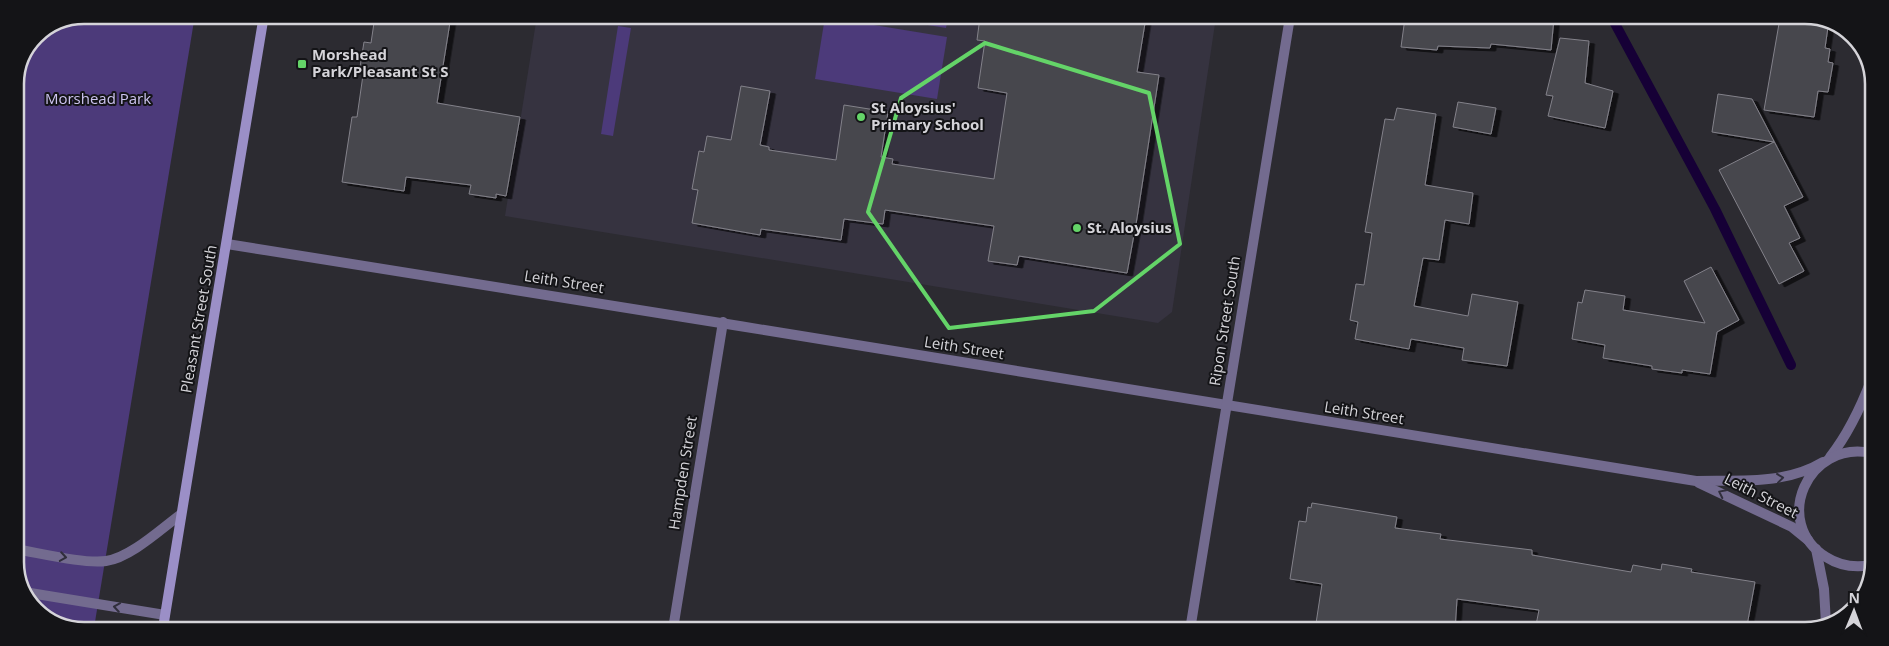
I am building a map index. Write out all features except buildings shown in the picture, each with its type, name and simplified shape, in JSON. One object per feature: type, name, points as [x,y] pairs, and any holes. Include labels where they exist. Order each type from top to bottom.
[{"type":"street","name":"Pleasant Street South","points":[[164,622],[180,514],[263,24]]},
{"type":"street","name":"Ripon Street South","points":[[1191,622],[1289,24]]},
{"type":"street","name":"Leith Street","points":[[227,244],[723,322],[1226,406],[1696,481],[1787,477],[1810,470],[1826,460],[1846,452],[1865,452]]},
{"type":"street","name":"Hampden Street","points":[[674,622],[723,322]]},
{"type":"street","points":[[1826,619],[1824,589],[1813,545],[1801,521],[1800,499],[1808,478],[1826,460],[1846,435],[1865,393]]},
{"type":"street","name":"Leith Street","points":[[1696,481],[1792,527],[1829,559],[1843,565],[1865,566]]},
{"type":"street","points":[[24,550],[92,561],[108,561],[137,548],[180,514]]},
{"type":"street","points":[[33,593],[165,615]]},
{"type":"highlighted area","points":[[985,43],[1149,93],[1180,244],[1094,311],[949,328],[868,212],[901,98]]},
{"type":"shaded area","name":"St Aloysius' Primary School","points":[[536,24],[1215,24],[1172,312],[1158,323],[505,216]]},
{"type":"green space","name":"Morshead Park","points":[[84,24],[194,24],[95,622],[72,621],[54,614],[41,605],[27,582],[24,566],[25,72],[28,61],[41,41],[61,28]]},
{"type":"green space","points":[[824,24],[868,24],[947,37],[937,99],[815,79]]},
{"type":"green space","points":[[922,24],[947,24],[946,28]]},
{"type":"green space","points":[[618,26],[631,28],[613,136],[601,134]]},
{"type":"waterway","points":[[1615,24],[1715,209],[1791,365]]},
{"type":"place","name":"Morshead Park/Pleasant St S","points":[[302,64]]},
{"type":"place","name":"St Aloysius' Primary School","points":[[861,117]]},
{"type":"place","name":"St. Aloysius","points":[[1077,228]]}]
